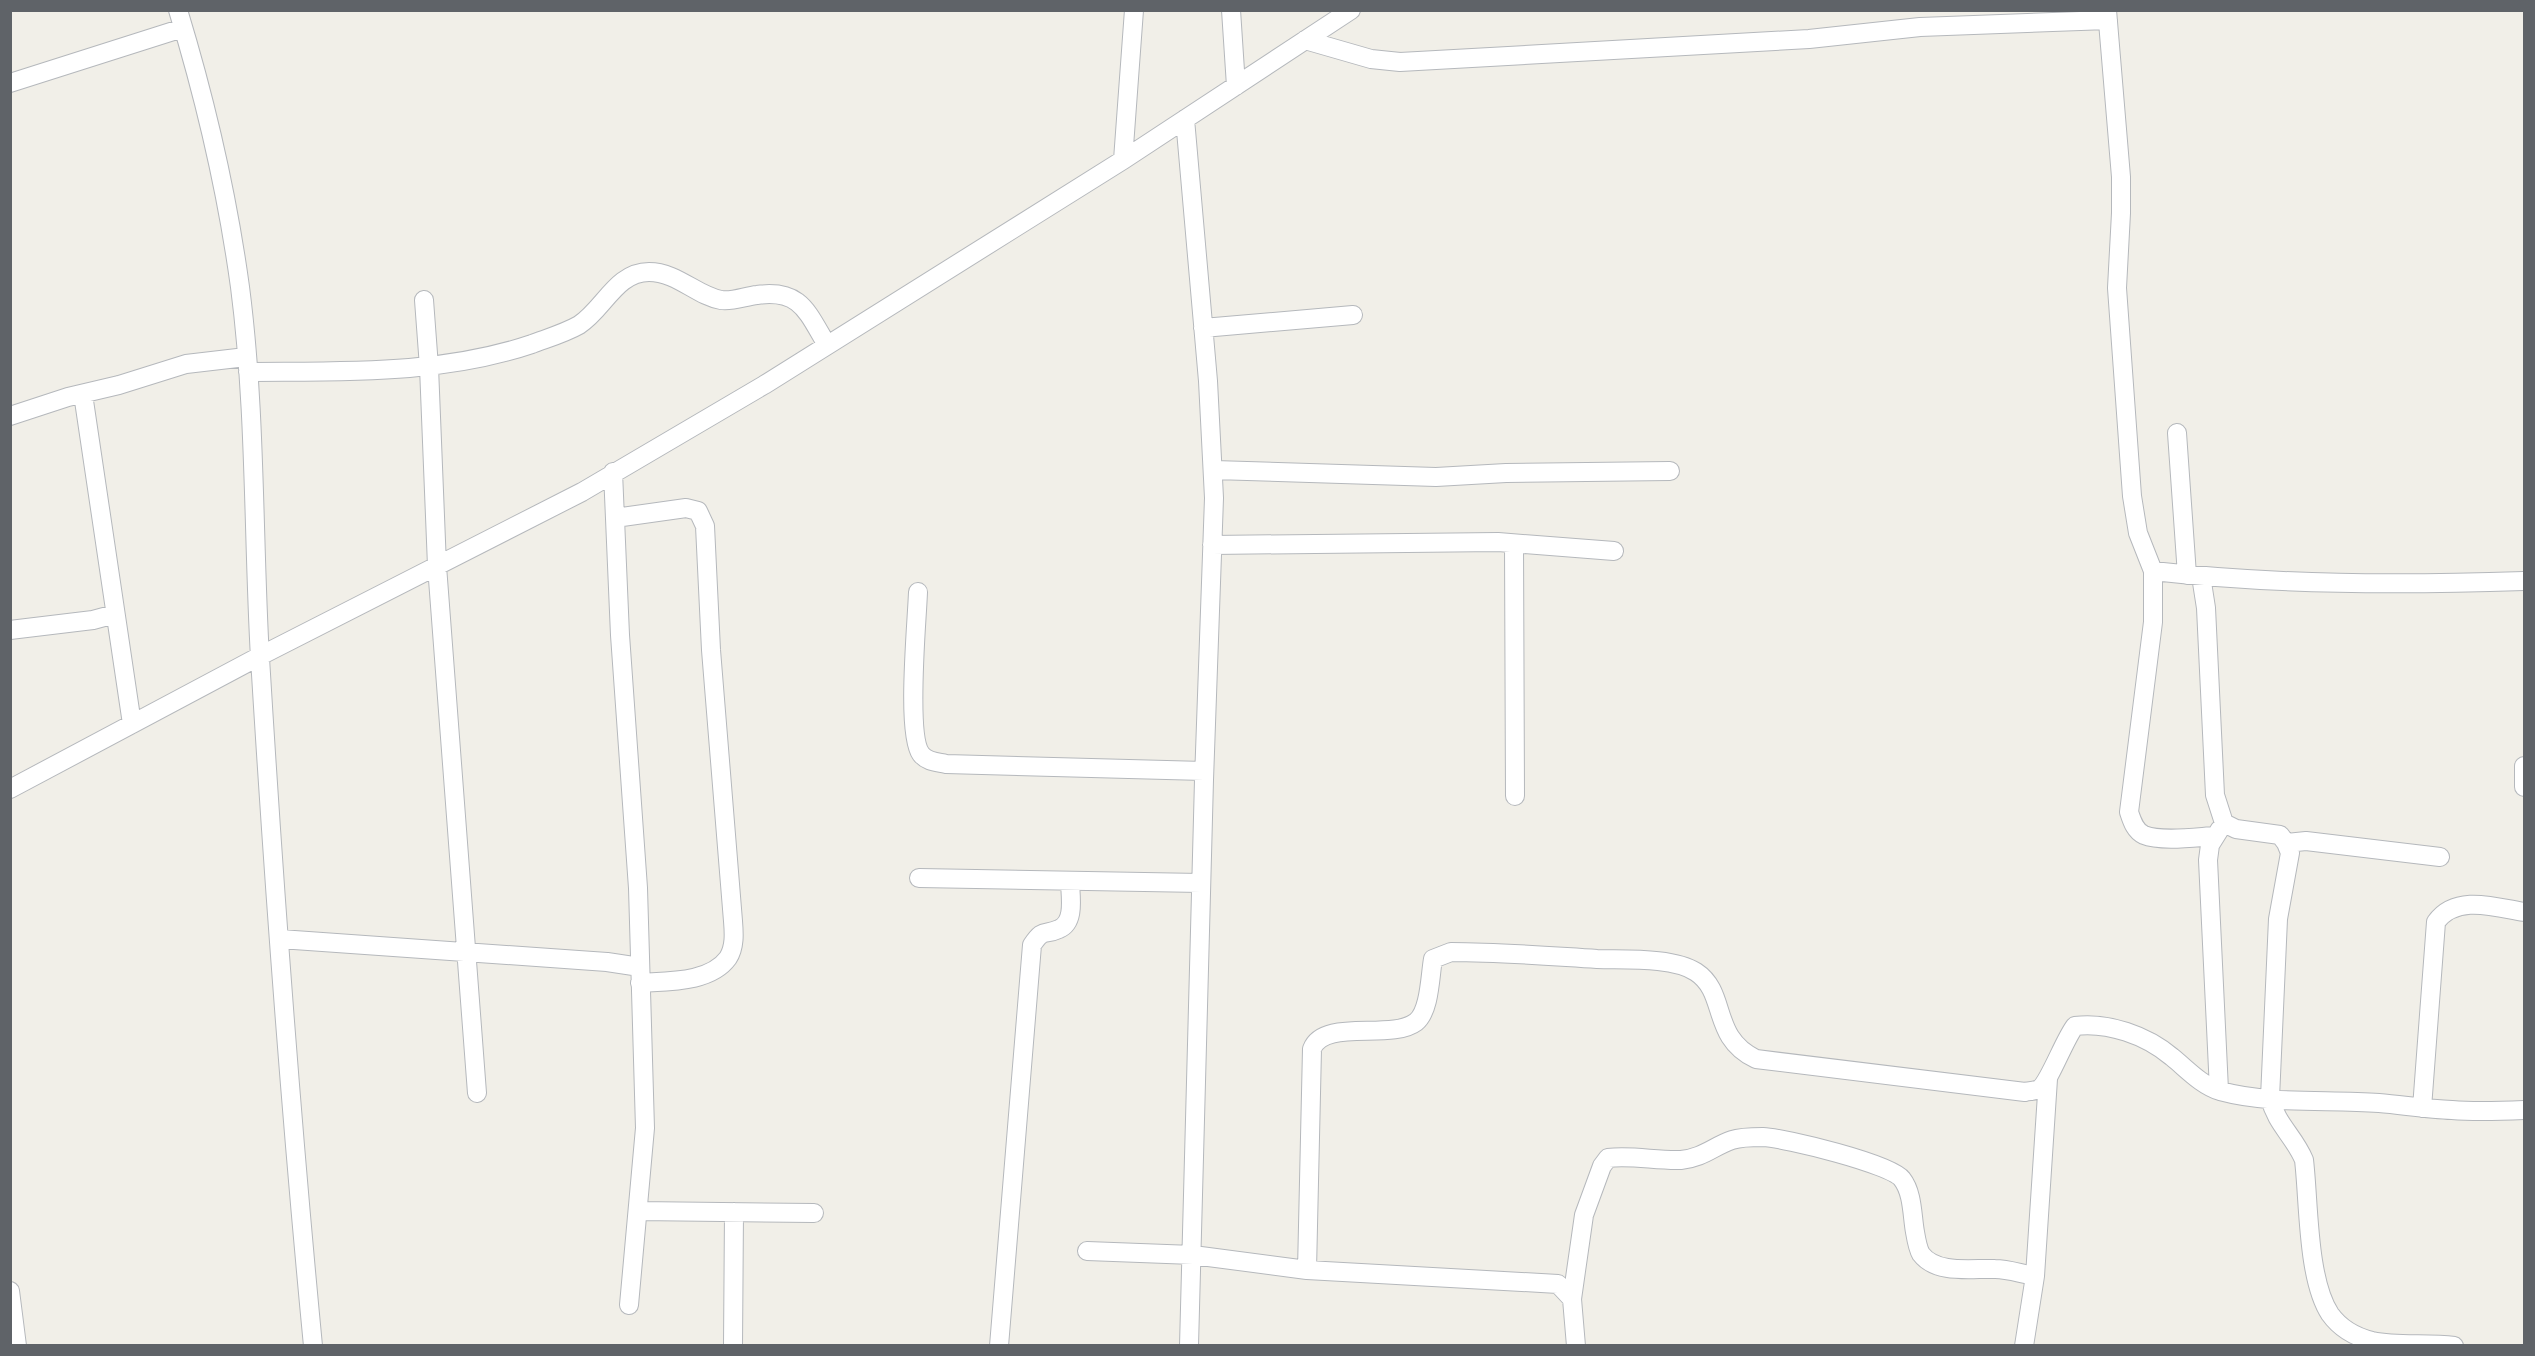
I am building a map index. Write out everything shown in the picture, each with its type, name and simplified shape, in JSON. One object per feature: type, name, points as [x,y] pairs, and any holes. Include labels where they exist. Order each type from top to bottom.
[{"type":"street","points":[[1123,160],[1134,10]]},
{"type":"street","points":[[1231,10],[1236,86]]},
{"type":"street","points":[[10,789],[260,656],[582,492],[764,385],[1123,160],[1351,10]]},
{"type":"street","points":[[1305,40],[1371,59],[1400,62],[1809,39],[1920,27],[2107,15],[2121,177],[2117,288],[2132,496],[2138,533],[2153,571],[2153,622],[2130,812],[2134,826],[2143,835],[2158,837],[2236,829],[2280,835],[2286,843],[2290,853],[2278,920],[2270,1098],[2274,1115],[2290,1135],[2304,1160],[2320,1291],[2331,1315],[2357,1336],[2374,1341],[2454,1346]]},
{"type":"street","points":[[10,83],[181,19],[219,158],[240,287],[247,364],[260,656],[293,1132],[313,1346]]},
{"type":"street","points":[[1185,119],[1214,470],[1189,1346]]},
{"type":"street","points":[[10,416],[186,364],[247,364],[355,372],[429,367],[506,352],[562,333],[595,312],[617,285],[630,276],[649,272],[670,275],[721,300],[783,294],[795,299],[808,314],[827,345]]},
{"type":"street","points":[[424,300],[437,566],[477,1093]]},
{"type":"street","points":[[1203,328],[1353,315]]},
{"type":"street","points":[[84,393],[132,724]]},
{"type":"street","points":[[2176,433],[2194,576],[2206,608],[2220,830],[2210,845],[2208,878],[2219,1090]]},
{"type":"street","points":[[1214,470],[1436,477],[1506,472],[1560,474],[1670,471]]},
{"type":"street","points":[[613,472],[620,635],[638,888],[645,1128],[630,1305]]},
{"type":"street","points":[[280,939],[608,963],[640,975],[693,977],[719,966],[728,957],[734,940],[734,921],[710,640],[705,526],[698,511],[686,508],[615,518]]},
{"type":"street","points":[[1212,545],[1498,542],[1614,551]]},
{"type":"street","points":[[1514,543],[1515,796]]},
{"type":"street","points":[[2153,571],[2194,576],[2427,584],[2524,581]]},
{"type":"street","points":[[918,592],[913,724],[920,753],[930,761],[946,764],[1204,771]]},
{"type":"street","points":[[10,630],[93,620],[115,614]]},
{"type":"street","points":[[2524,766],[2524,787]]},
{"type":"street","points":[[2286,843],[2306,841],[2440,857]]},
{"type":"street","points":[[919,878],[1201,883]]},
{"type":"street","points":[[999,1346],[1032,945],[1039,935],[1047,930],[1059,930],[1067,923],[1071,913],[1070,881]]},
{"type":"street","points":[[2422,1108],[2436,922],[2444,912],[2455,906],[2469,905],[2524,912]]},
{"type":"street","points":[[1307,1270],[1312,1049],[1315,1041],[1326,1034],[1399,1029],[1417,1022],[1424,1011],[1433,959],[1451,952],[1491,952],[1639,961],[1684,967],[1697,973],[1707,984],[1725,1029],[1735,1046],[1756,1059],[2025,1092],[2039,1089],[2048,1079]]},
{"type":"street","points":[[2024,1346],[2035,1276],[2048,1079],[2065,1038],[2075,1026],[2088,1024],[2111,1026],[2134,1036],[2169,1054],[2204,1083],[2219,1090],[2270,1098],[2331,1103],[2380,1103],[2485,1112],[2524,1110]]},
{"type":"street","points":[[1576,1346],[1572,1299],[1584,1215],[1602,1166],[1608,1158],[1620,1156],[1682,1160],[1697,1157],[1731,1140],[1763,1137],[1852,1157],[1893,1172],[1902,1179],[1909,1194],[1920,1253],[1931,1263],[1947,1268],[1998,1269],[2035,1276]]},
{"type":"street","points":[[638,1211],[814,1213]]},
{"type":"street","points":[[733,1346],[734,1212]]},
{"type":"street","points":[[1088,1251],[1193,1255],[1307,1270],[1541,1282],[1558,1284],[1572,1299]]},
{"type":"street","points":[[10,1291],[16,1346]]}]
